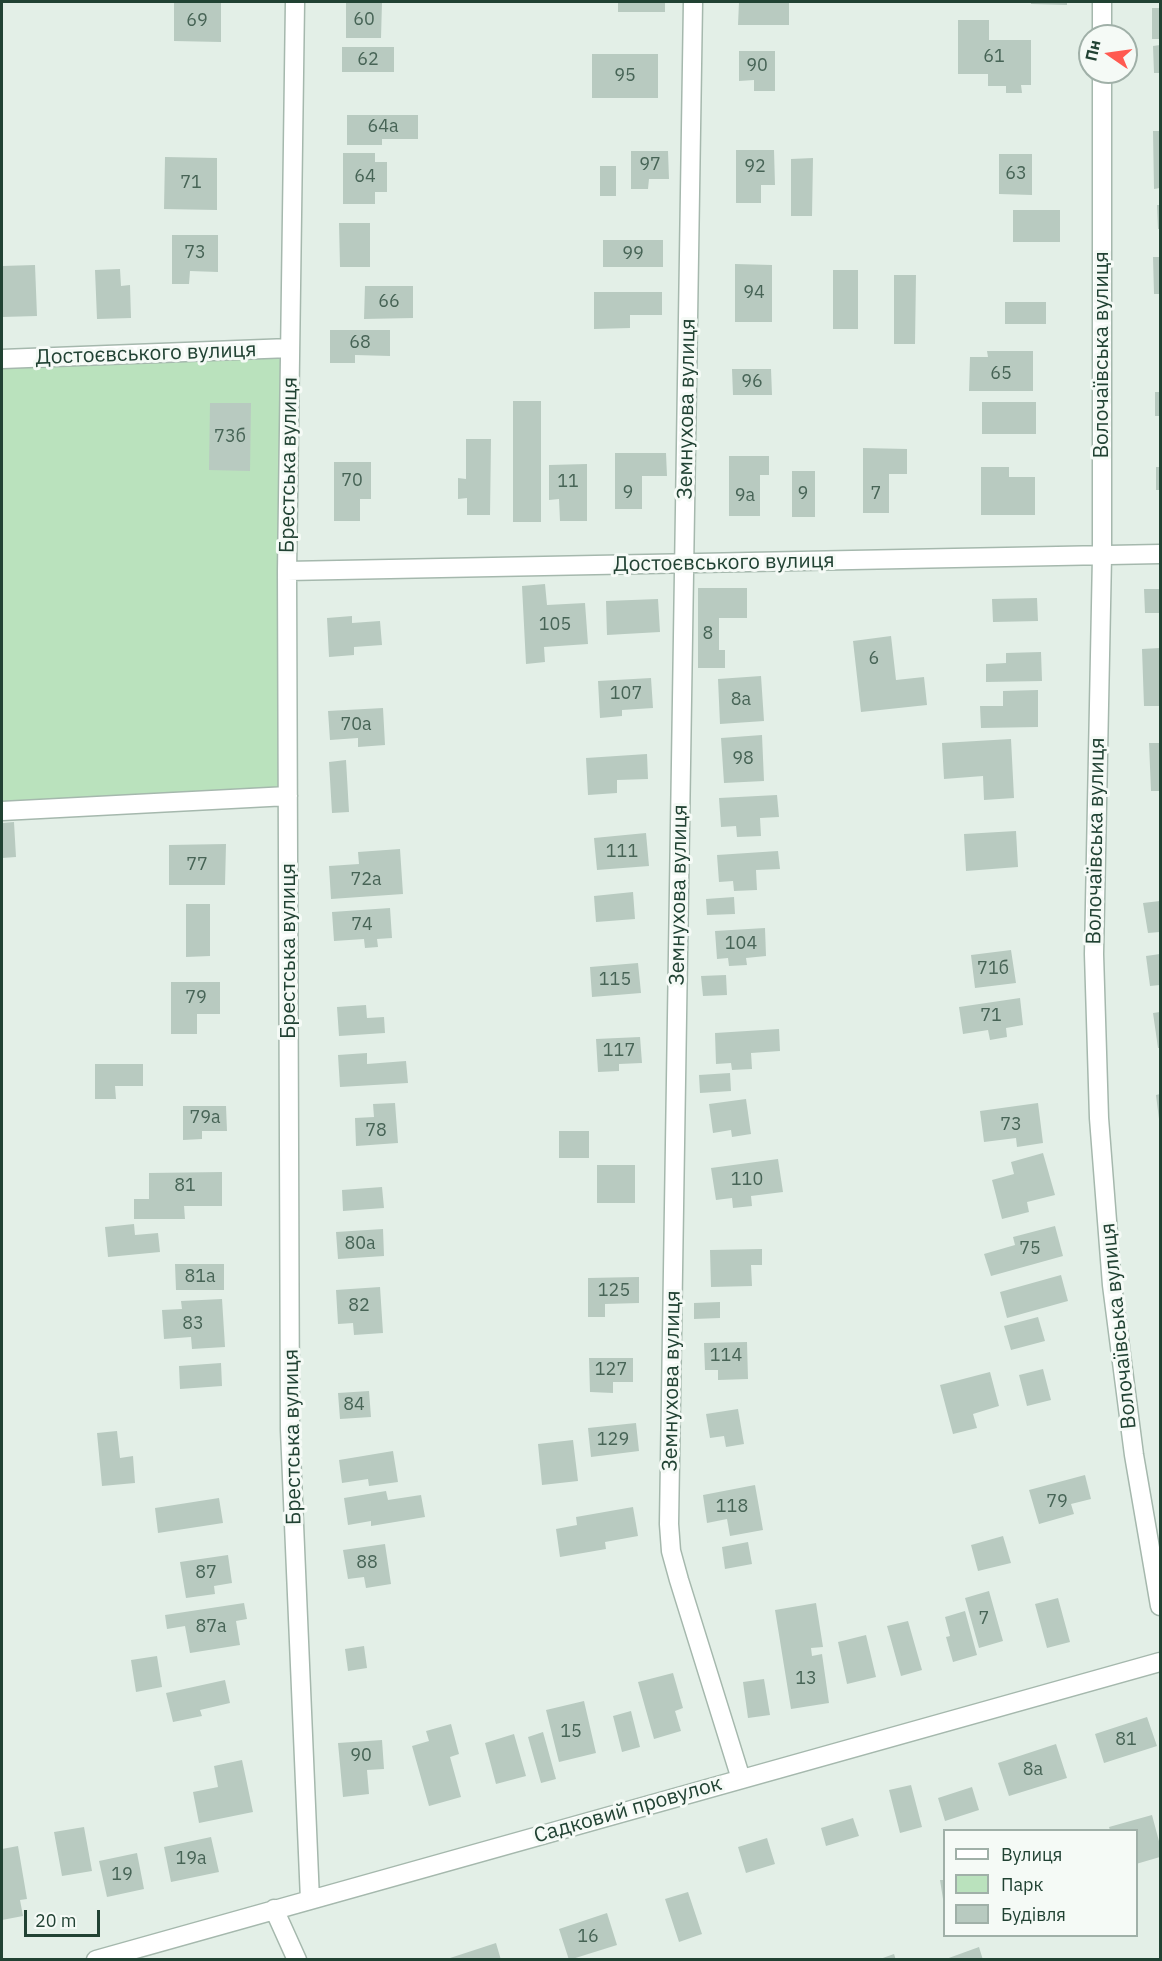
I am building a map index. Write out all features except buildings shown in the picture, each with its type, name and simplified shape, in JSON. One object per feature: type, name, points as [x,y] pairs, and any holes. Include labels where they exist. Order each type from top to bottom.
[{"type":"street","name":"Брестська вулиця","points":[[295,2],[287,571],[291,1430],[310,1899]]},
{"type":"street","name":"Земнухова вулиця","points":[[693,2],[669,1524],[671,1551],[678,1580],[741,1779]]},
{"type":"street","points":[[1102,2],[1102,24]]},
{"type":"street","name":"Волочаївська вулиця","points":[[1102,84],[1102,556],[1094,954],[1099,1118],[1112,1285],[1134,1455],[1161,1606]]},
{"type":"street","name":"Достоєвського вулиця","points":[[2,359],[290,348]]},
{"type":"street","name":"Достоєвського вулиця","points":[[287,571],[1161,554]]},
{"type":"street","points":[[2,811],[288,796]]},
{"type":"street","name":"Садковий провулок","points":[[96,1959],[1161,1662]]},
{"type":"street","points":[[274,1910],[297,1959]]},
{"type":"green space","points":[[284,354],[283,791],[2,805],[2,365]]}]
